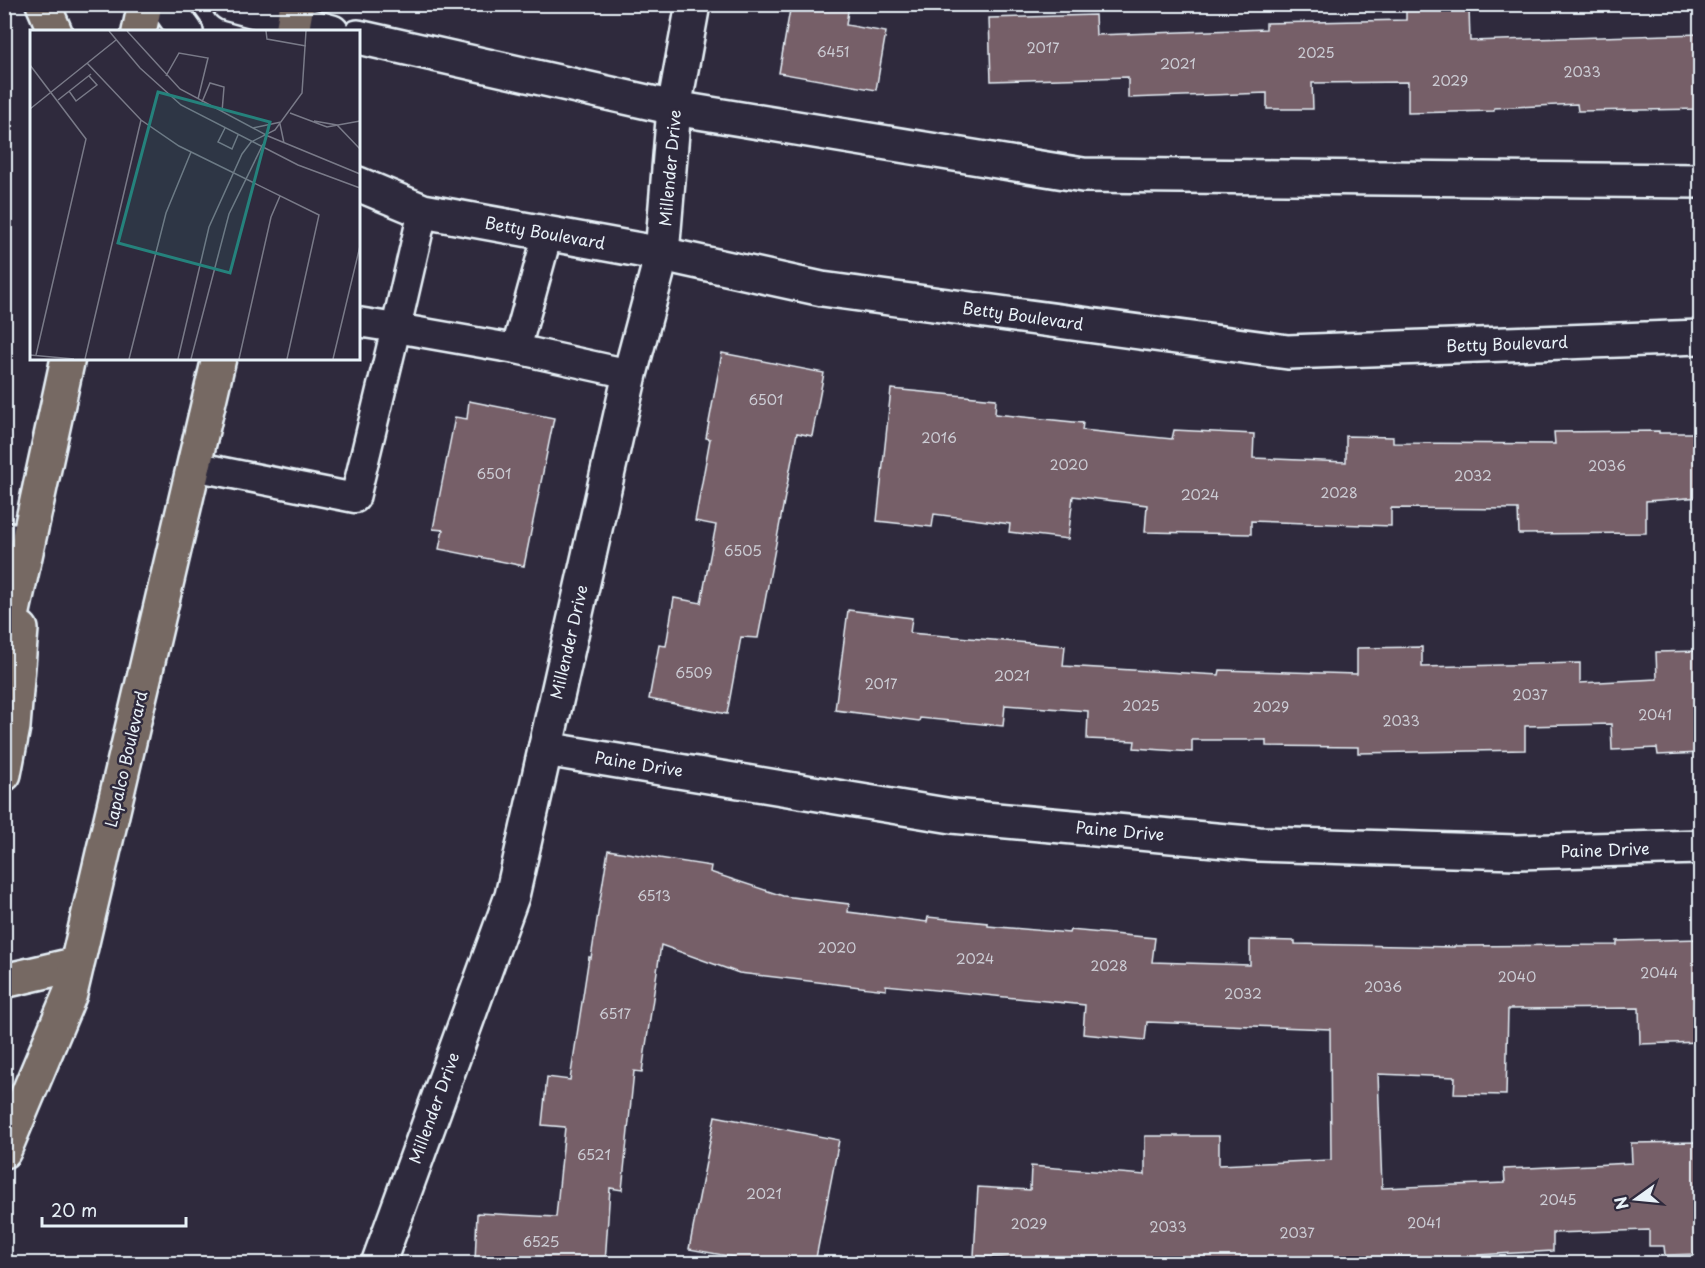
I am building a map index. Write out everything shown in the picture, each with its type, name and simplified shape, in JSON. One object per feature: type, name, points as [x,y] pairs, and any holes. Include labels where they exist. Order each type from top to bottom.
[{"type":"main road","points":[[43,4],[54,30]]},
{"type":"main road","points":[[139,30],[145,4]]},
{"type":"main road","points":[[4,653],[17,537],[67,360]]},
{"type":"main road","name":"Lapalco Boulevard","points":[[4,1151],[70,994],[219,360]]},
{"type":"main road","points":[[4,774],[13,727],[17,537]]},
{"type":"main road","points":[[4,981],[77,964]]},
{"type":"street","points":[[166,4],[185,30]]},
{"type":"street","points":[[229,4],[326,30]]},
{"type":"street","name":"Millender Drive","points":[[378,1263],[512,896],[630,374],[662,254],[674,108],[693,4]]},
{"type":"street","points":[[360,37],[674,108],[1083,175],[1701,181]]},
{"type":"street","name":"Betty Boulevard","points":[[360,185],[423,211],[662,254],[822,289],[1287,352],[1701,337]]},
{"type":"street","name":"Paine Drive","points":[[545,749],[952,816],[1259,844],[1517,852],[1701,847]]},
{"type":"lane","points":[[194,466],[355,498],[423,211]]},
{"type":"lane","points":[[516,349],[548,234]]},
{"type":"lane","points":[[360,322],[516,349],[630,374]]},
{"type":"building","points":[[791,4],[849,4],[846,25],[886,32],[876,90],[779,73]]},
{"type":"building","points":[[1469,8],[1470,41],[1701,34],[1701,109],[1578,111],[1577,104],[1494,108],[1494,111],[1408,113],[1408,82],[1312,83],[1313,109],[1267,109],[1267,93],[1128,98],[1128,77],[991,81],[989,18],[1095,15],[1096,35],[1266,29],[1266,23],[1406,20],[1406,10]]},
{"type":"building","points":[[722,353],[824,373],[812,436],[797,433],[758,638],[741,637],[727,714],[649,699],[659,645],[666,646],[674,598],[701,603],[716,525],[695,521],[710,439],[706,438]]},
{"type":"building","points":[[891,389],[996,399],[995,414],[1083,423],[1082,430],[1172,439],[1174,430],[1254,434],[1253,458],[1346,462],[1346,436],[1393,437],[1393,443],[1555,444],[1554,432],[1701,433],[1701,497],[1646,501],[1646,533],[1519,534],[1518,509],[1391,508],[1391,526],[1251,521],[1251,534],[1145,532],[1147,505],[1073,496],[1068,539],[1009,532],[1010,524],[934,514],[932,527],[877,521]]},
{"type":"building","points":[[469,401],[554,418],[524,566],[439,549],[443,530],[433,529],[455,417],[467,419]]},
{"type":"building","points":[[848,610],[912,618],[910,633],[1065,646],[1063,666],[1219,675],[1220,670],[1357,674],[1357,648],[1422,647],[1422,667],[1580,663],[1580,683],[1657,679],[1656,652],[1701,651],[1701,753],[1658,755],[1657,748],[1612,750],[1611,724],[1525,726],[1525,750],[1358,753],[1358,747],[1266,746],[1266,740],[1192,740],[1192,752],[1134,748],[1135,741],[1087,739],[1088,711],[1005,705],[1003,726],[920,718],[919,721],[835,710]]},
{"type":"building","points":[[608,850],[711,866],[710,872],[783,896],[849,904],[848,912],[927,922],[928,917],[988,923],[988,926],[1069,933],[1070,930],[1155,938],[1152,962],[1250,965],[1250,940],[1295,941],[1295,944],[1454,947],[1617,945],[1617,941],[1701,939],[1701,1042],[1640,1044],[1639,1008],[1508,1009],[1506,1095],[1454,1094],[1455,1077],[1378,1074],[1382,1188],[1505,1183],[1504,1169],[1632,1163],[1631,1143],[1701,1142],[1701,1254],[1665,1255],[1664,1246],[1649,1246],[1649,1230],[1553,1233],[1553,1251],[1478,1255],[1478,1259],[1420,1262],[1420,1257],[1341,1260],[1342,1263],[1022,1263],[1023,1260],[974,1256],[978,1187],[1030,1190],[1031,1166],[1145,1175],[1145,1136],[1219,1136],[1219,1165],[1331,1160],[1330,1029],[1147,1022],[1145,1040],[1083,1034],[1085,1005],[886,985],[886,990],[739,973],[661,945],[642,1072],[634,1071],[622,1190],[610,1188],[605,1263],[475,1263],[477,1213],[556,1217],[565,1127],[542,1125],[547,1077],[570,1080]]},
{"type":"building","points":[[715,1116],[839,1140],[815,1263],[733,1263],[734,1257],[689,1249]]}]
